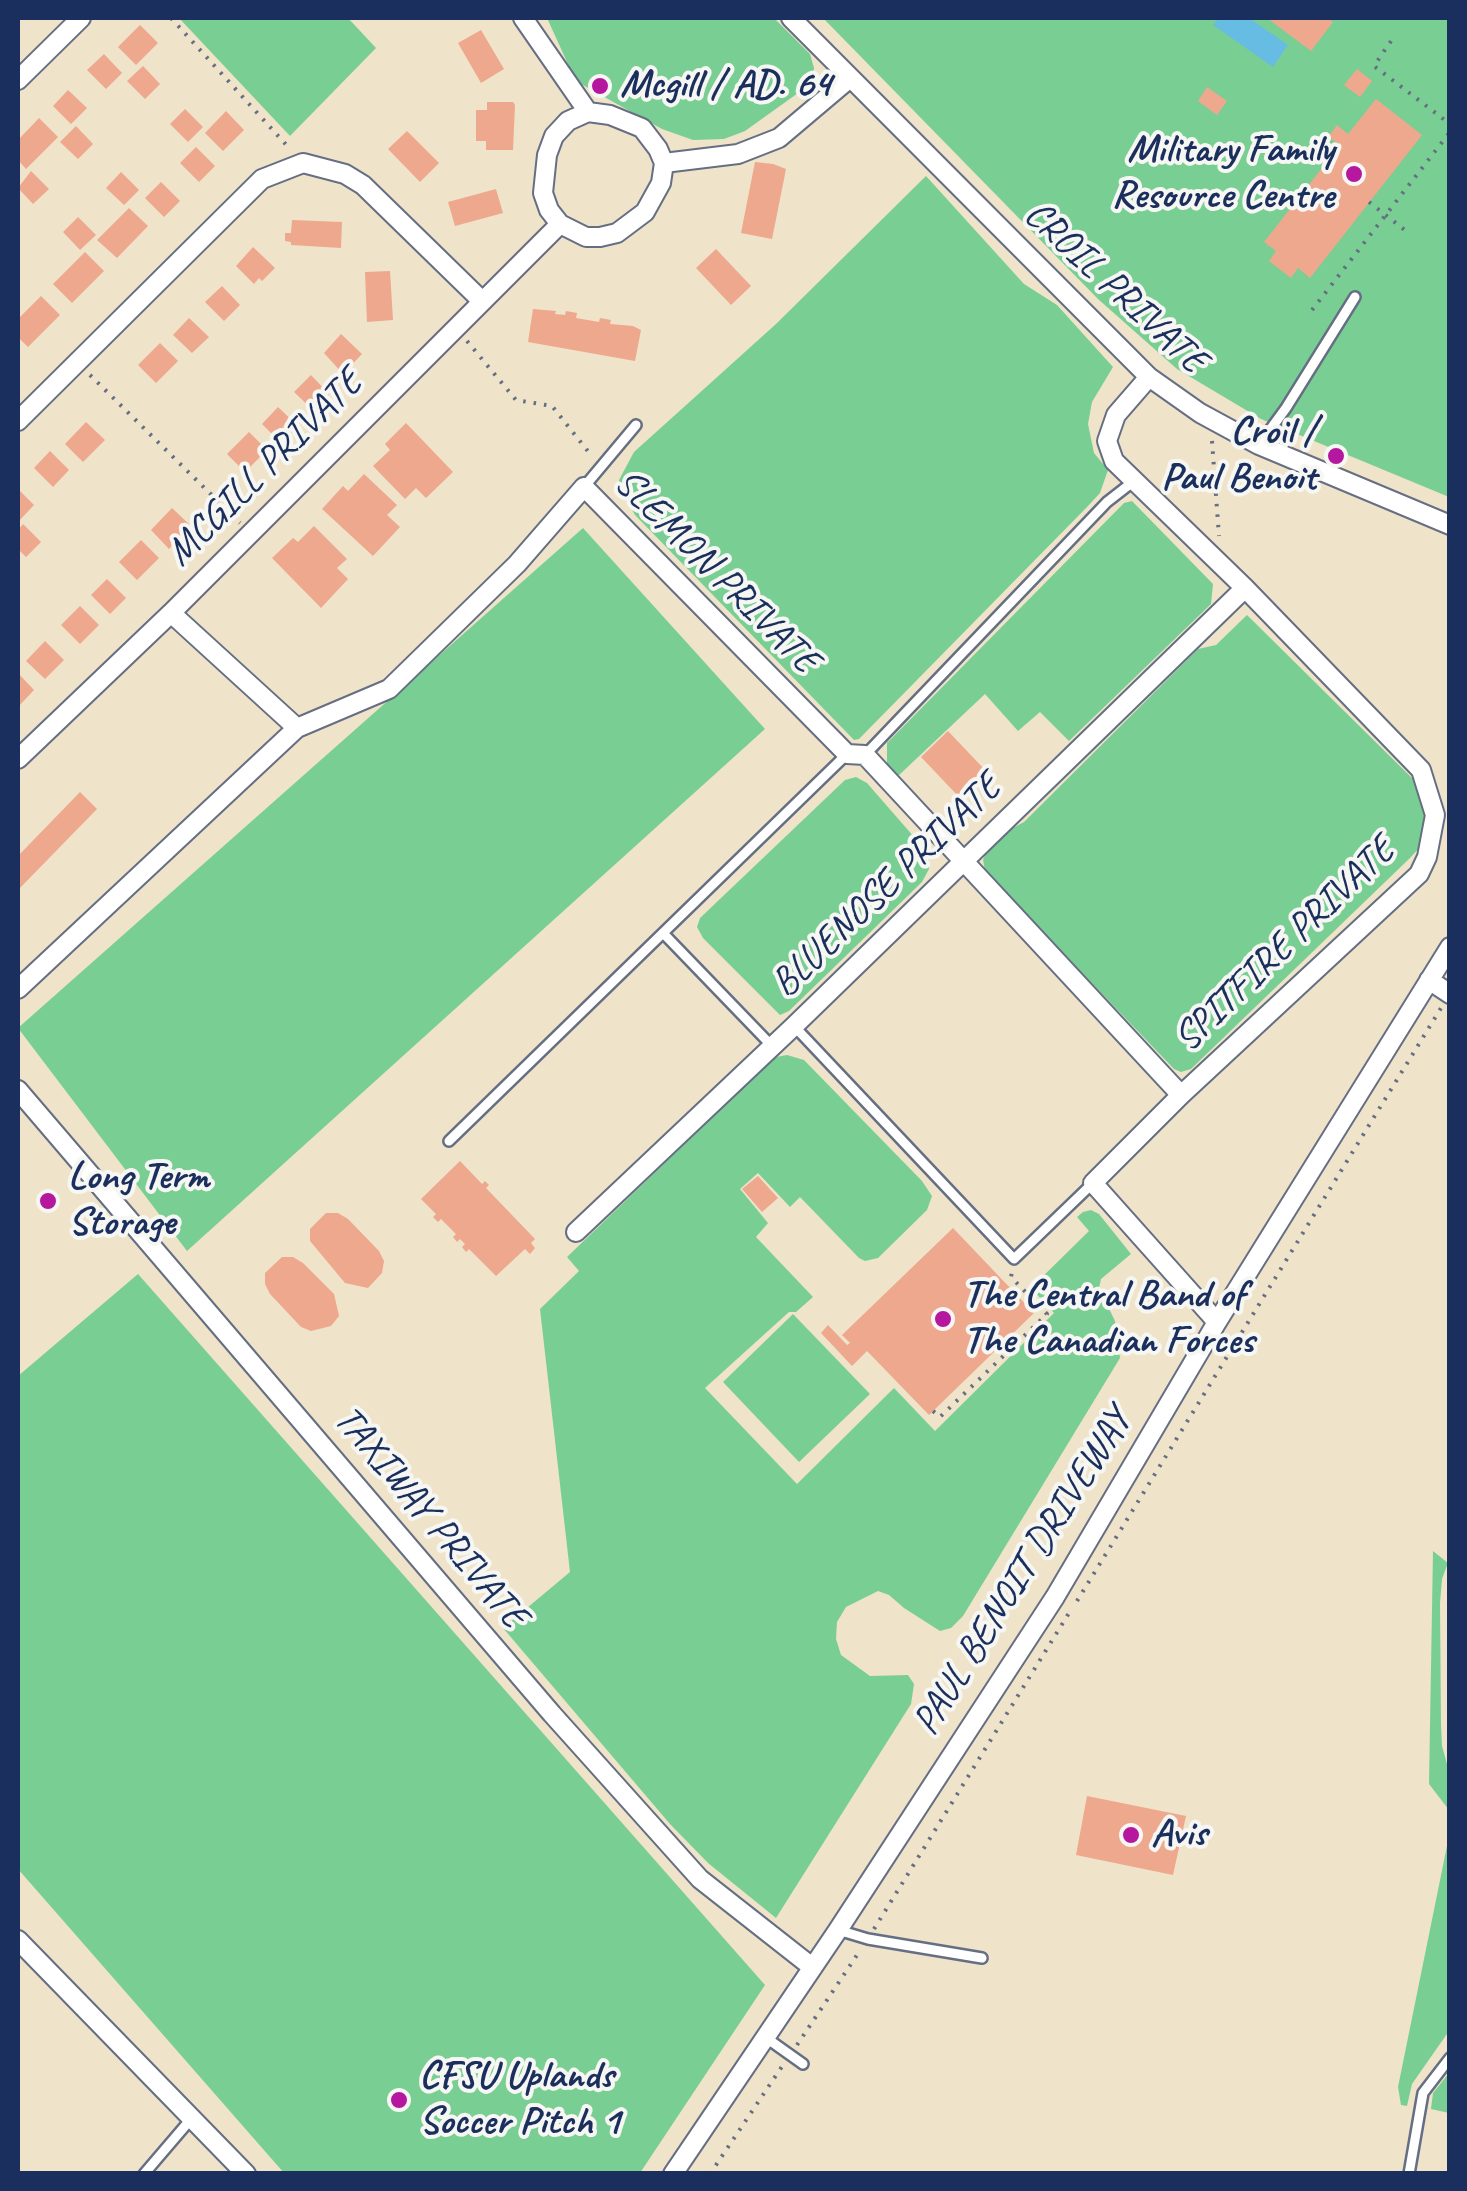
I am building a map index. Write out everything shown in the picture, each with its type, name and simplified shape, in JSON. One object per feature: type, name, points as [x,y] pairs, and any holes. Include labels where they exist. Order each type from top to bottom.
[{"type":"street","points":[[18,80],[80,18]]},
{"type":"street","points":[[524,18],[588,112]]},
{"type":"street","name":"CROIL PRIVATE","points":[[791,18],[1149,377],[1211,419],[1259,445],[1450,524]]},
{"type":"street","points":[[664,164],[738,154],[780,138],[850,78]]},
{"type":"street","points":[[588,112],[624,119],[642,128],[664,164],[661,183],[645,212],[617,234],[586,237],[560,224],[548,210],[543,193],[547,155],[554,136],[568,121],[588,112]]},
{"type":"street","points":[[18,421],[262,179],[303,163],[345,174],[363,186],[481,300]]},
{"type":"street","name":"MCGILL PRIVATE","points":[[18,759],[171,613],[560,224]]},
{"type":"street","name":"SPITFIRE PRIVATE","points":[[1094,1183],[1180,1095],[1419,874],[1427,857],[1435,815],[1422,770],[1114,461],[1107,440],[1116,415],[1149,377]]},
{"type":"street","name":"SLEMON PRIVATE","points":[[297,728],[389,689],[517,564],[584,487],[964,861],[1180,1095]]},
{"type":"street","name":"BLUENOSE PRIVATE","points":[[576,1232],[794,1026],[1244,588]]},
{"type":"street","points":[[18,989],[297,728],[171,613]]},
{"type":"street","name":"PAUL BENOIT DRIVEWAY","points":[[673,2174],[838,1930],[1055,1596],[1216,1322],[1450,947]]},
{"type":"street","points":[[1429,980],[1449,994]]},
{"type":"street","name":"TAXIWAY PRIVATE","points":[[18,1090],[342,1458],[552,1714],[700,1879],[812,1967]]},
{"type":"street","points":[[1094,1183],[1216,1322]]},
{"type":"street","points":[[18,1940],[246,2174]]},
{"type":"lane","points":[[1259,445],[1355,298]]},
{"type":"lane","points":[[584,487],[636,425]]},
{"type":"lane","points":[[449,1141],[663,932],[856,754],[1107,502],[1134,481]]},
{"type":"lane","points":[[663,932],[772,1046]]},
{"type":"lane","points":[[794,1026],[1014,1260],[1094,1183]]},
{"type":"lane","points":[[838,1930],[982,1958]]},
{"type":"lane","points":[[765,2037],[803,2064]]},
{"type":"lane","points":[[1409,2174],[1424,2093],[1450,2058]]},
{"type":"lane","points":[[144,2174],[192,2118]]},
{"type":"path","points":[[171,18],[303,163]]},
{"type":"path","points":[[1391,40],[1374,66],[1450,124]]},
{"type":"path","points":[[1312,310],[1450,132]]},
{"type":"path","points":[[1369,202],[1406,232]]},
{"type":"path","points":[[455,326],[516,400],[552,406],[601,467]]},
{"type":"path","points":[[77,362],[250,533]]},
{"type":"path","points":[[1211,419],[1222,566]]},
{"type":"path","points":[[710,2174],[868,1938],[1449,994]]},
{"type":"path","points":[[933,1410],[940,1417],[1047,1314],[1011,1277],[1014,1260]]},
{"type":"green space","points":[[179,18],[348,18],[376,48],[290,136]]},
{"type":"green space","points":[[547,18],[774,18],[810,54],[814,68],[812,83],[745,131],[724,139],[693,140],[662,129],[581,84]]},
{"type":"green space","points":[[823,18],[1449,18],[1449,497],[1261,419],[1177,369],[1098,299]]},
{"type":"green space","points":[[926,176],[1024,284],[1057,305],[1113,367],[1092,402],[1088,424],[1094,453],[1108,470],[1100,493],[1087,507],[854,740],[635,515],[619,480],[634,452],[776,324]]},
{"type":"green space","points":[[1132,501],[1213,584],[1211,604],[1069,741],[1040,712],[1018,731],[985,694],[897,777],[887,765],[887,743],[1124,503]]},
{"type":"green space","points":[[583,528],[765,729],[187,1251],[18,1028]]},
{"type":"green space","points":[[1247,615],[1415,781],[1424,798],[1427,817],[1421,846],[1410,858],[1191,1069],[1181,1072],[993,880],[983,860],[987,851],[1024,822],[1198,649],[1216,645]]},
{"type":"green space","points":[[856,777],[867,783],[928,853],[929,869],[922,882],[789,1011],[780,1015],[703,938],[697,927],[700,918],[845,780]]},
{"type":"green space","points":[[787,1055],[804,1060],[932,1196],[927,1210],[878,1258],[865,1261],[800,1197],[790,1207],[758,1173],[740,1189],[768,1223],[756,1237],[813,1297],[796,1312],[789,1312],[705,1388],[797,1484],[894,1388],[935,1431],[1054,1313],[1031,1288],[1089,1231],[1077,1217],[1083,1212],[1099,1214],[1131,1254],[1101,1279],[1099,1288],[1115,1321],[1120,1358],[963,1616],[951,1628],[940,1631],[878,1591],[846,1607],[837,1622],[836,1639],[841,1655],[870,1676],[908,1675],[914,1684],[911,1704],[776,1918],[708,1863],[670,1824],[503,1628],[570,1572],[540,1309],[579,1271],[567,1257],[768,1064]]},
{"type":"green space","points":[[138,1274],[765,1985],[640,2173],[284,2173],[18,1869],[18,1376]]},
{"type":"green space","points":[[793,1314],[870,1394],[799,1462],[723,1382]]},
{"type":"green space","points":[[1433,1551],[1448,1563],[1440,1603],[1441,1724],[1449,1771],[1449,1810],[1429,1784]]},
{"type":"green space","points":[[1449,1836],[1449,2031],[1412,2084],[1407,2106],[1401,2105],[1398,2087]]},
{"type":"green space","points":[[1449,2073],[1449,2113],[1431,2109],[1433,2093]]},
{"type":"water","points":[[1219,18],[1249,18],[1288,45],[1273,67],[1213,25]]},
{"type":"building","points":[[1267,18],[1326,18],[1333,22],[1311,51]]},
{"type":"building","points":[[140,25],[158,43],[136,65],[118,47]]},
{"type":"building","points":[[481,30],[504,69],[481,83],[458,43]]},
{"type":"building","points":[[104,54],[122,73],[106,89],[87,70]]},
{"type":"building","points":[[143,66],[160,84],[145,99],[127,81]]},
{"type":"building","points":[[1357,69],[1372,81],[1360,97],[1344,85]]},
{"type":"building","points":[[1207,87],[1227,101],[1217,115],[1198,101]]},
{"type":"building","points":[[68,90],[87,108],[71,124],[53,106]]},
{"type":"building","name":"Military Family Resource Centre","points":[[1376,99],[1422,135],[1310,278],[1298,268],[1291,278],[1269,261],[1276,251],[1264,242],[1340,145],[1328,137],[1337,125],[1348,134]]},
{"type":"building","points":[[487,102],[515,105],[513,150],[486,150],[486,141],[476,141],[476,110],[487,110]]},
{"type":"building","points":[[185,109],[203,127],[188,142],[170,124]]},
{"type":"building","points":[[226,111],[244,130],[223,151],[205,133]]},
{"type":"building","points":[[39,118],[58,137],[26,169],[18,160],[18,140]]},
{"type":"building","points":[[76,126],[93,144],[78,159],[60,142]]},
{"type":"building","points":[[407,131],[439,163],[420,182],[388,149]]},
{"type":"building","points":[[196,147],[215,166],[199,182],[180,163]]},
{"type":"building","points":[[755,162],[786,169],[772,239],[741,233]]},
{"type":"building","points":[[31,171],[49,189],[33,204],[18,188]]},
{"type":"building","points":[[121,172],[139,190],[124,205],[106,188]]},
{"type":"building","points":[[161,182],[180,201],[164,217],[145,198]]},
{"type":"building","points":[[496,189],[503,213],[455,226],[448,202]]},
{"type":"building","points":[[129,208],[148,226],[117,258],[97,240]]},
{"type":"building","points":[[78,217],[96,235],[80,250],[63,232]]},
{"type":"building","points":[[292,220],[342,222],[341,248],[291,245],[285,241],[285,233],[291,233]]},
{"type":"building","points":[[253,247],[275,268],[254,284],[236,266]]},
{"type":"building","points":[[716,249],[751,286],[731,305],[696,268]]},
{"type":"building","points":[[85,252],[104,271],[72,303],[53,284]]},
{"type":"building","points":[[390,271],[393,320],[367,322],[365,272]]},
{"type":"building","points":[[222,286],[240,305],[224,321],[205,302]]},
{"type":"building","points":[[41,296],[60,315],[28,347],[18,337],[18,319]]},
{"type":"building","points":[[533,309],[565,315],[566,311],[577,313],[576,318],[611,320],[610,324],[641,330],[635,361],[528,342]]},
{"type":"building","points":[[189,318],[209,337],[192,353],[173,335]]},
{"type":"building","points":[[341,334],[362,354],[343,374],[324,353]]},
{"type":"building","points":[[160,343],[178,361],[156,383],[138,365]]},
{"type":"building","points":[[311,375],[329,394],[313,410],[294,392]]},
{"type":"building","points":[[278,407],[298,426],[281,443],[262,424]]},
{"type":"building","points":[[86,422],[105,440],[83,462],[65,444]]},
{"type":"building","points":[[406,423],[453,472],[426,498],[416,488],[405,499],[373,466],[390,450],[385,444]]},
{"type":"building","points":[[249,432],[267,450],[245,472],[227,454]]},
{"type":"building","points":[[50,451],[69,470],[53,487],[34,468]]},
{"type":"building","points":[[364,474],[397,505],[387,515],[400,527],[373,556],[322,509],[343,486],[348,491]]},
{"type":"building","points":[[18,489],[34,505],[18,522]]},
{"type":"building","points":[[172,508],[191,526],[169,549],[151,530]]},
{"type":"building","points":[[23,524],[41,542],[26,557],[18,549],[18,530]]},
{"type":"building","points":[[314,526],[347,559],[337,568],[348,579],[321,608],[272,558],[293,538],[298,542]]},
{"type":"building","points":[[141,540],[159,558],[137,580],[119,562]]},
{"type":"building","points":[[107,579],[126,598],[110,614],[91,595]]},
{"type":"building","points":[[80,606],[99,625],[80,644],[61,625]]},
{"type":"building","points":[[45,641],[64,660],[45,679],[26,661]]},
{"type":"building","points":[[18,673],[34,690],[18,707]]},
{"type":"building","points":[[948,731],[986,771],[959,797],[921,757]]},
{"type":"building","points":[[80,792],[97,809],[18,890],[18,856]]},
{"type":"building","points":[[460,1161],[482,1184],[485,1181],[489,1185],[486,1188],[535,1239],[530,1254],[525,1249],[496,1276],[469,1249],[466,1252],[462,1247],[465,1244],[460,1239],[457,1242],[453,1237],[456,1234],[441,1219],[438,1222],[433,1217],[436,1214],[421,1199]]},
{"type":"building","points":[[758,1176],[778,1198],[762,1212],[742,1189]]},
{"type":"building","points":[[326,1213],[338,1213],[348,1219],[379,1251],[384,1261],[382,1273],[368,1288],[345,1283],[310,1241],[310,1229]]},
{"type":"building","name":"The Central Band of The Canadian Forces","points":[[953,1228],[1034,1313],[929,1415],[867,1351],[852,1366],[821,1333],[828,1325],[847,1345],[850,1343],[842,1335]]},
{"type":"building","points":[[282,1257],[293,1257],[303,1263],[334,1294],[339,1316],[331,1326],[311,1331],[301,1327],[270,1294],[265,1273]]},
{"type":"building","name":"Avis","points":[[1087,1796],[1186,1816],[1173,1875],[1076,1855]]},
{"type":"place","name":"Mcgill / AD. 64","points":[[600,86]]},
{"type":"place","name":"Military Family Resource Centre","points":[[1354,174]]},
{"type":"place","name":"Croil / Paul Benoit","points":[[1336,456]]},
{"type":"place","name":"Long Term Storage","points":[[48,1201]]},
{"type":"place","name":"The Central Band of The Canadian Forces","points":[[943,1319]]},
{"type":"place","name":"Avis","points":[[1131,1835]]},
{"type":"place","name":"CFSU Uplands Soccer Pitch 1","points":[[399,2100]]}]
